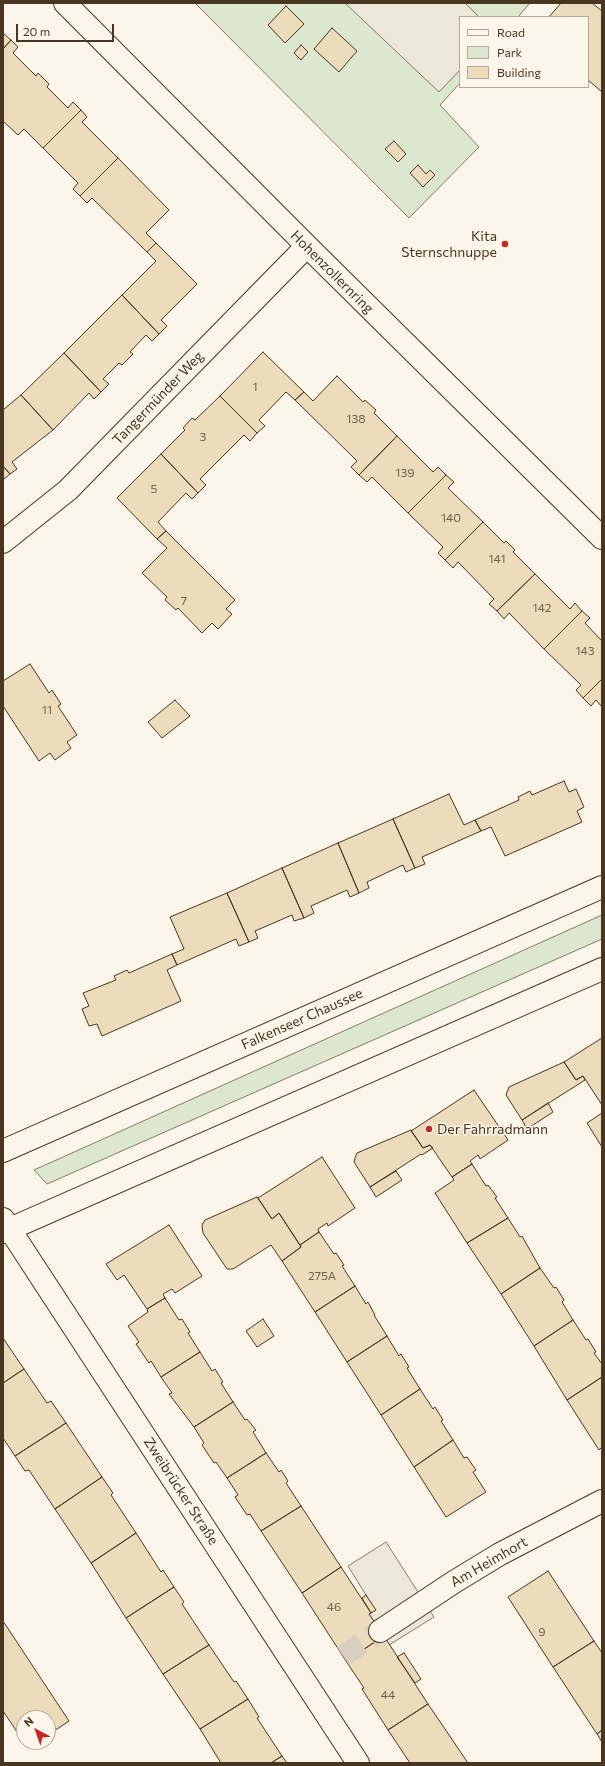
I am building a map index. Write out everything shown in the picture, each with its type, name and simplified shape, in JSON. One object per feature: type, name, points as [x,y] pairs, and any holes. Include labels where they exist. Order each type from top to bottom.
[{"type":"street","name":"Hohenzollernring","points":[[65,3],[307,246],[602,538]]},
{"type":"street","name":"Tangermünder Weg","points":[[3,542],[68,490],[307,246]]},
{"type":"street","name":"Falkenseer Chaussee","points":[[3,1151],[602,887]]},
{"type":"street","points":[[5,1227],[602,969]]},
{"type":"street","name":"Zweibrücker Straße","points":[[5,1227],[358,1763]]},
{"type":"street","name":"Am Heimhort","points":[[380,1631],[454,1582],[500,1554],[602,1501]]},
{"type":"green space","points":[[195,3],[530,3],[519,16],[459,16],[459,84],[440,105],[479,147],[409,218]]},
{"type":"green space","points":[[602,915],[602,939],[47,1184],[34,1170]]},
{"type":"shaded area","points":[[345,3],[465,3],[478,16],[459,16],[459,71],[439,92]]},
{"type":"shaded area","points":[[386,1542],[434,1617],[389,1645],[369,1614],[371,1613],[366,1595],[348,1566]]},
{"type":"building","points":[[561,3],[592,3],[602,11],[602,92],[589,81],[589,16],[550,16]]},
{"type":"building","points":[[286,6],[304,24],[285,43],[268,25]]},
{"type":"building","points":[[332,28],[357,51],[339,72],[314,49]]},
{"type":"building","points":[[3,33],[11,40],[3,49]]},
{"type":"building","points":[[11,40],[18,47],[13,53],[36,76],[38,73],[49,84],[47,87],[68,108],[73,102],[81,110],[43,148],[24,129],[18,135],[3,121],[3,49]]},
{"type":"building","points":[[301,45],[308,52],[301,60],[294,53]]},
{"type":"building","points":[[81,110],[87,117],[82,122],[118,158],[80,196],[73,189],[78,183],[43,148]]},
{"type":"building","points":[[394,141],[406,154],[398,162],[385,149]]},
{"type":"building","points":[[118,158],[169,210],[146,233],[156,243],[147,252],[92,198],[87,203],[80,196]]},
{"type":"building","points":[[418,165],[426,174],[430,170],[435,175],[423,187],[410,173]]},
{"type":"building","points":[[156,243],[197,284],[161,320],[167,326],[159,334],[122,295],[156,261],[147,252]]},
{"type":"building","points":[[122,295],[159,334],[152,341],[146,335],[130,352],[133,354],[122,365],[119,363],[103,379],[109,384],[101,392],[64,353]]},
{"type":"building","points":[[263,352],[304,392],[295,400],[286,392],[259,420],[265,426],[257,433],[220,396]]},
{"type":"building","points":[[64,353],[101,392],[94,399],[89,393],[53,430],[21,395]]},
{"type":"building","points":[[337,376],[363,402],[365,400],[376,410],[374,413],[397,436],[359,475],[351,467],[357,461],[295,400],[304,392],[313,401]]},
{"type":"building","points":[[21,395],[53,430],[12,462],[17,469],[10,474],[3,466],[3,410]]},
{"type":"building","points":[[220,396],[257,433],[250,441],[244,435],[200,479],[206,485],[198,493],[161,454],[185,430],[183,428],[192,418],[195,420]]},
{"type":"building","points":[[397,436],[433,472],[438,467],[446,475],[408,513],[372,477],[367,482],[359,475]]},
{"type":"building","points":[[161,454],[198,493],[192,499],[186,493],[158,522],[166,531],[157,539],[117,498]]},
{"type":"building","points":[[3,466],[10,474],[3,480]]},
{"type":"building","points":[[446,475],[454,482],[448,488],[483,522],[445,560],[438,553],[443,547],[408,513]]},
{"type":"building","points":[[483,522],[504,543],[506,541],[515,550],[513,552],[535,574],[497,611],[489,604],[494,599],[458,562],[453,568],[445,560]]},
{"type":"building","points":[[166,531],[235,600],[226,609],[232,614],[218,629],[212,623],[202,633],[178,608],[176,610],[165,600],[167,597],[142,573],[167,548],[157,539]]},
{"type":"building","points":[[535,574],[570,609],[575,603],[582,611],[544,649],[509,613],[504,619],[497,611]]},
{"type":"building","points":[[582,611],[590,618],[585,623],[602,641],[602,679],[583,698],[576,690],[581,685],[544,649]]},
{"type":"building","points":[[30,664],[49,693],[52,690],[61,704],[58,706],[77,735],[67,742],[71,748],[55,760],[50,753],[39,761],[3,706],[3,681]]},
{"type":"building","points":[[602,679],[602,707],[596,700],[591,706],[583,698]]},
{"type":"building","points":[[175,700],[190,716],[162,738],[148,722]]},
{"type":"building","points":[[564,781],[569,792],[576,789],[584,807],[577,811],[582,822],[505,856],[491,827],[481,831],[475,820],[519,800],[518,797],[530,791],[532,795]]},
{"type":"building","points":[[449,794],[464,825],[475,820],[481,831],[422,857],[425,864],[415,868],[393,819]]},
{"type":"building","points":[[393,819],[415,868],[406,872],[403,865],[367,882],[369,888],[359,893],[338,843]]},
{"type":"building","points":[[338,843],[359,893],[350,897],[347,890],[311,906],[314,913],[304,918],[282,868]]},
{"type":"building","points":[[282,868],[304,918],[294,921],[292,915],[255,931],[258,938],[249,942],[227,893]]},
{"type":"building","points":[[227,893],[249,942],[239,946],[236,939],[177,965],[172,954],[184,949],[170,917]]},
{"type":"building","points":[[172,954],[177,965],[167,970],[181,1001],[102,1036],[97,1024],[89,1026],[82,1009],[89,1006],[83,993],[116,980],[114,976],[127,970],[129,973]]},
{"type":"building","points":[[602,1038],[602,1105],[583,1076],[576,1080],[564,1062]]},
{"type":"building","points":[[564,1062],[576,1080],[583,1076],[585,1080],[522,1120],[506,1095],[509,1087]]},
{"type":"building","points":[[474,1090],[508,1140],[480,1159],[478,1155],[470,1161],[472,1164],[452,1177],[430,1145],[423,1148],[411,1131]]},
{"type":"building","points":[[548,1103],[553,1112],[527,1129],[522,1120]]},
{"type":"building","points":[[602,1113],[602,1147],[587,1123]]},
{"type":"building","points":[[411,1130],[423,1148],[430,1145],[433,1148],[422,1155],[421,1154],[370,1187],[354,1162],[357,1153]]},
{"type":"building","points":[[322,1157],[355,1208],[328,1226],[327,1223],[318,1229],[319,1232],[300,1245],[279,1213],[272,1219],[258,1198]]},
{"type":"building","points":[[472,1164],[486,1186],[488,1185],[497,1197],[495,1198],[508,1218],[467,1243],[435,1193],[454,1180],[452,1177]]},
{"type":"building","points":[[396,1171],[402,1180],[376,1197],[370,1187]]},
{"type":"building","points":[[257,1197],[272,1219],[279,1213],[301,1247],[282,1261],[271,1245],[233,1269],[227,1269],[203,1233],[202,1225],[205,1220]]},
{"type":"building","points":[[508,1218],[520,1237],[522,1236],[540,1268],[501,1294],[467,1243]]},
{"type":"building","points":[[169,1225],[202,1276],[175,1293],[172,1289],[163,1294],[165,1298],[147,1309],[124,1275],[117,1280],[106,1264]]},
{"type":"building","points":[[319,1232],[334,1254],[336,1253],[344,1265],[342,1266],[355,1286],[315,1312],[282,1261],[301,1247],[300,1245]]},
{"type":"building","points":[[540,1268],[554,1288],[556,1287],[564,1300],[562,1302],[573,1320],[534,1346],[501,1294]]},
{"type":"building","points":[[355,1286],[366,1304],[368,1302],[387,1336],[347,1362],[315,1312]]},
{"type":"building","points":[[165,1298],[179,1320],[182,1319],[190,1332],[188,1333],[200,1352],[161,1377],[151,1361],[149,1363],[136,1344],[139,1342],[128,1326],[148,1312],[147,1309]]},
{"type":"building","points":[[263,1319],[274,1336],[257,1347],[246,1331]]},
{"type":"building","points":[[573,1320],[596,1352],[594,1353],[602,1364],[602,1377],[567,1400],[534,1346]]},
{"type":"building","points":[[387,1336],[399,1356],[401,1354],[409,1367],[407,1368],[420,1389],[381,1415],[347,1362]]},
{"type":"building","points":[[3,1338],[24,1369],[3,1383]]},
{"type":"building","points":[[200,1352],[212,1371],[215,1369],[223,1382],[221,1383],[233,1402],[194,1427],[169,1394],[172,1393],[161,1377]]},
{"type":"building","points":[[24,1369],[47,1403],[51,1401],[66,1423],[15,1456],[3,1438],[3,1383]]},
{"type":"building","points":[[602,1377],[602,1447],[599,1450],[567,1400]]},
{"type":"building","points":[[420,1389],[433,1409],[435,1407],[443,1420],[441,1421],[453,1440],[414,1467],[381,1415]]},
{"type":"building","points":[[233,1402],[245,1420],[247,1419],[256,1430],[253,1432],[266,1453],[227,1478],[216,1462],[214,1463],[202,1445],[204,1443],[194,1427]]},
{"type":"building","points":[[66,1423],[102,1477],[55,1509],[29,1470],[25,1471],[15,1456]]},
{"type":"building","points":[[453,1440],[464,1458],[467,1457],[476,1470],[473,1472],[486,1492],[446,1517],[414,1467]]},
{"type":"building","points":[[266,1453],[279,1472],[281,1470],[288,1481],[286,1483],[301,1506],[261,1531],[250,1514],[247,1515],[235,1497],[238,1495],[227,1478]]},
{"type":"building","points":[[102,1477],[113,1493],[111,1495],[136,1533],[91,1563],[55,1509]]},
{"type":"building","points":[[301,1506],[341,1567],[302,1593],[261,1531]]},
{"type":"building","points":[[136,1533],[161,1572],[163,1570],[174,1587],[126,1618],[91,1563]]},
{"type":"building","points":[[341,1567],[384,1636],[346,1661],[302,1593]]},
{"type":"building","points":[[548,1571],[594,1641],[553,1667],[508,1597]]},
{"type":"building","points":[[174,1587],[184,1602],[182,1604],[209,1645],[163,1674],[126,1618]]},
{"type":"building","points":[[366,1595],[376,1610],[371,1613],[362,1598]]},
{"type":"building","points":[[3,1621],[69,1721],[56,1730],[56,1710],[16,1710],[16,1730],[3,1711]]},
{"type":"building","points":[[384,1636],[428,1704],[388,1730],[362,1689],[364,1688],[346,1661]]},
{"type":"building","points":[[594,1641],[602,1653],[602,1730],[597,1734],[553,1667]]},
{"type":"building","points":[[209,1645],[234,1682],[236,1681],[248,1699],[200,1729],[163,1674]]},
{"type":"building","points":[[404,1653],[421,1679],[415,1683],[397,1657]]},
{"type":"building","points":[[248,1699],[259,1717],[257,1718],[282,1756],[271,1763],[221,1763],[200,1729]]},
{"type":"building","points":[[428,1704],[468,1763],[410,1763],[388,1730]]},
{"type":"building","points":[[602,1730],[602,1742],[597,1734]]},
{"type":"building","points":[[282,1756],[287,1763],[271,1763]]},
{"type":"tunnel","points":[[343,1656],[380,1631]]},
{"type":"place","name":"Kita Sternschnuppe","points":[[505,244]]},
{"type":"place","name":"Der Fahrradmann","points":[[429,1129]]}]
